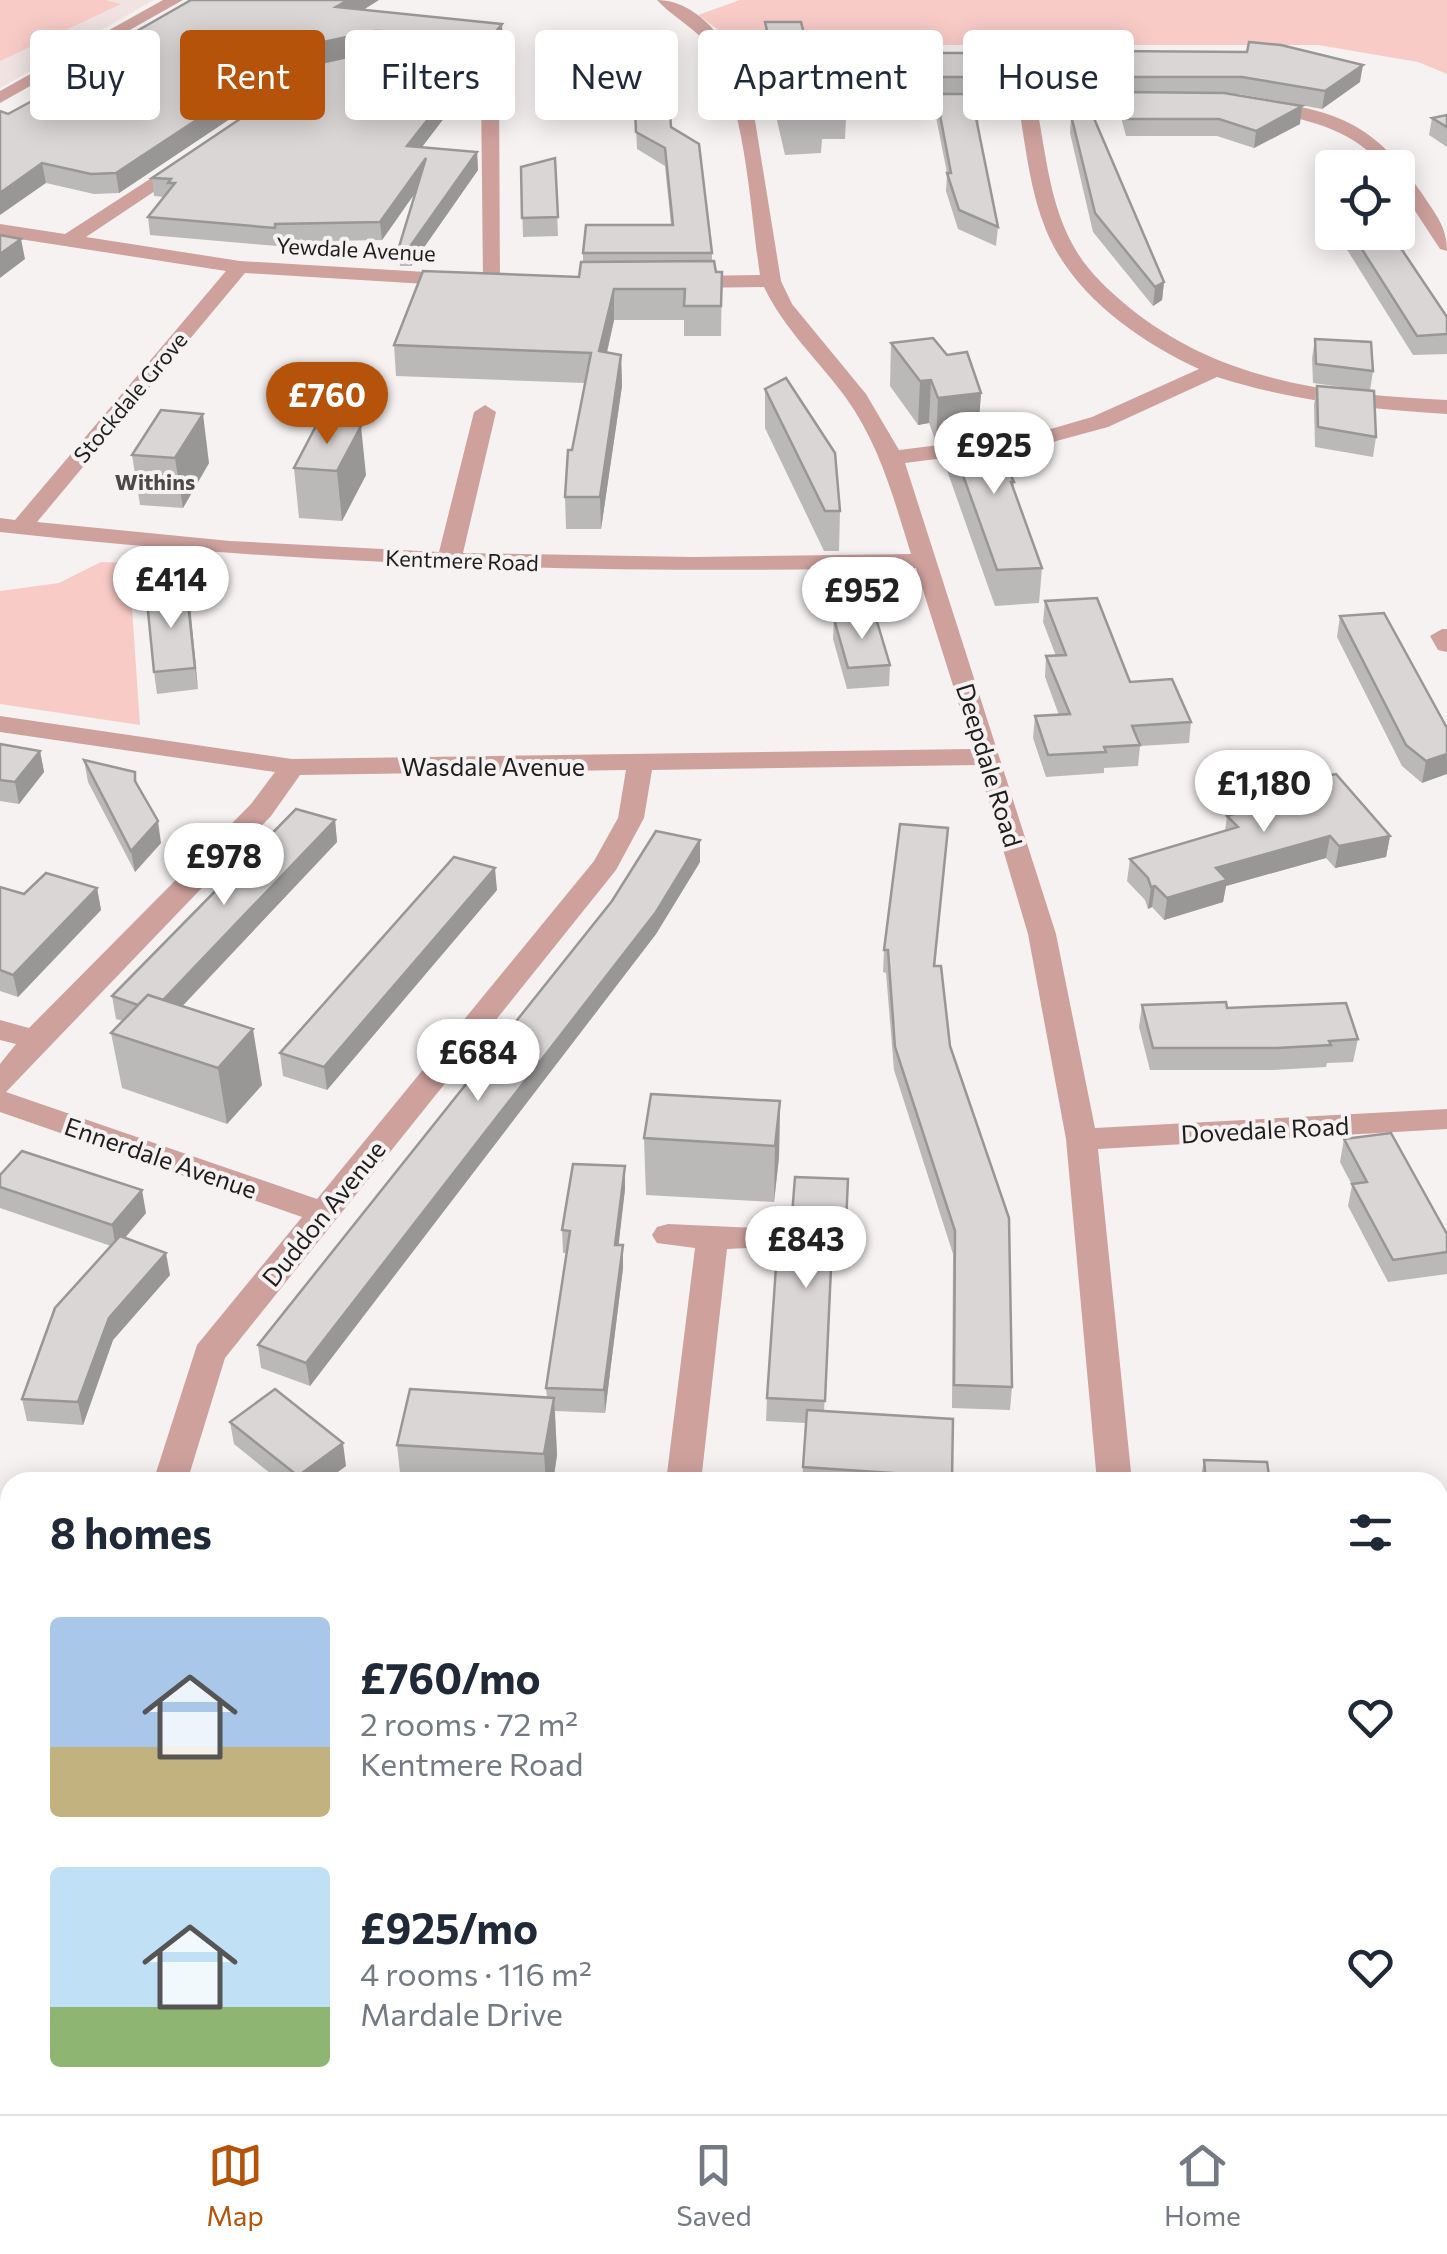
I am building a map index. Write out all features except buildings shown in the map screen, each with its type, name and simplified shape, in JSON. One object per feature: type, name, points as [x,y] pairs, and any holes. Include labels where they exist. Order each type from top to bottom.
[{"type":"street","points":[[0,98],[175,0]]},
{"type":"street","name":"Deepdale Road","points":[[666,0],[702,30]]},
{"type":"street","points":[[1134,102],[1174,102]]},
{"type":"street","points":[[1238,103],[1288,109],[1330,121],[1365,138],[1377,150]]},
{"type":"street","name":"Yewdale Avenue","points":[[0,230],[240,267],[502,282],[492,120]]},
{"type":"street","name":"Deepdale Road","points":[[746,120],[771,281],[783,306],[858,399],[892,458],[990,757],[1042,934],[1082,1139],[1113,1472]]},
{"type":"street","points":[[1030,120],[1048,212],[1063,247],[1087,279],[1125,316],[1212,370],[1325,398],[1447,407]]},
{"type":"street","points":[[66,242],[205,149]]},
{"type":"street","points":[[1415,198],[1447,245]]},
{"type":"street","name":"Stockdale Grove","points":[[10,526],[240,267]]},
{"type":"street","points":[[666,282],[771,281]]},
{"type":"street","points":[[892,458],[1038,440],[1100,422],[1212,370]]},
{"type":"street","points":[[449,560],[485,410]]},
{"type":"street","name":"Kentmere Road","points":[[10,526],[205,545],[449,560],[624,565],[925,561]]},
{"type":"street","points":[[1447,636],[1442,636],[1447,645]]},
{"type":"street","name":"Wasdale Avenue","points":[[0,724],[292,767],[990,757]]},
{"type":"street","name":"Duddon Avenue","points":[[173,1472],[209,1354],[606,864],[631,818],[640,764]]},
{"type":"street","points":[[0,1084],[36,1040],[261,810],[292,767]]},
{"type":"street","points":[[0,1030],[36,1040]]},
{"type":"street","name":"Ennerdale Avenue","points":[[0,1102],[323,1213]]},
{"type":"street","name":"Dovedale Road","points":[[1082,1139],[1447,1119]]},
{"type":"street","points":[[668,1235],[756,1239]]},
{"type":"street","points":[[685,1472],[712,1237]]},
{"type":"shaded area","points":[[0,0],[154,0],[102,30],[30,30],[30,71],[0,88]]},
{"type":"shaded area","points":[[0,0],[105,0],[121,4],[66,30],[30,30],[30,47],[0,61]]},
{"type":"shaded area","points":[[740,0],[1447,0],[1447,74],[1418,62],[1318,45],[1134,45],[1134,30],[963,30],[963,45],[943,45],[943,30],[718,30],[698,15]]},
{"type":"shaded area","points":[[101,562],[129,563],[140,725],[0,704],[0,591],[59,583]]},
{"type":"district","name":"Withins","points":[[155,481]]}]
